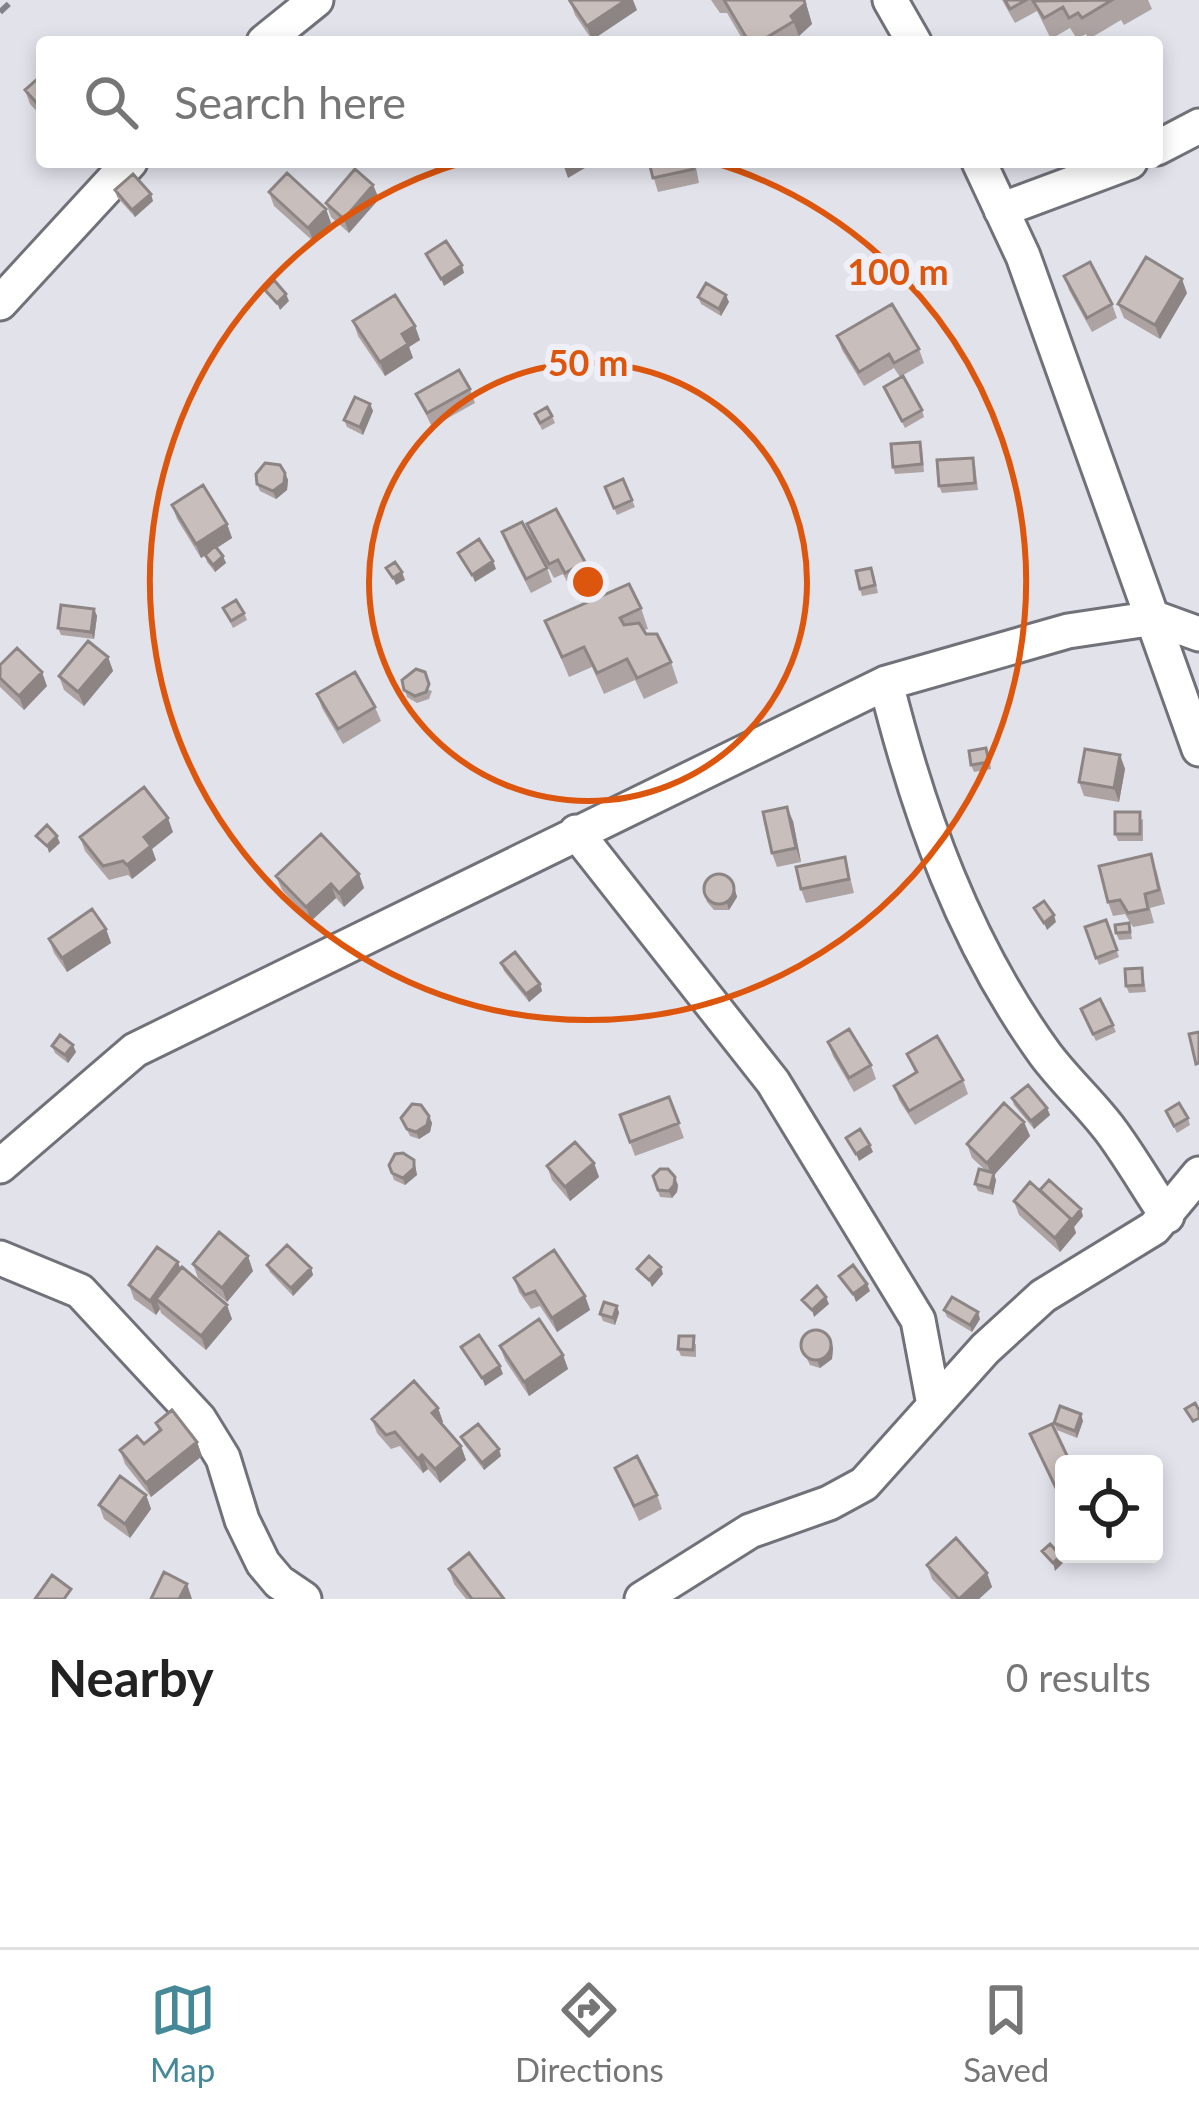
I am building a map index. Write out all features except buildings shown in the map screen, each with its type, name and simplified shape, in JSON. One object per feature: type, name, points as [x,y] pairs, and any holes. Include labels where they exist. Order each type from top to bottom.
[{"type":"street","points":[[271,36],[316,0]]},
{"type":"street","points":[[890,0],[911,36]]},
{"type":"street","points":[[1163,145],[1199,126]]},
{"type":"street","points":[[0,303],[124,168]]},
{"type":"street","points":[[982,168],[1023,256],[1199,748]]},
{"type":"street","points":[[1001,210],[1114,168]]},
{"type":"street","points":[[0,1166],[135,1050],[886,683],[1068,631],[1155,618],[1199,634]]},
{"type":"street","points":[[886,683],[910,779],[943,869],[996,978],[1046,1054],[1110,1130],[1167,1216]]},
{"type":"street","points":[[576,832],[773,1082],[918,1320],[934,1405]]},
{"type":"street","points":[[642,1599],[750,1531],[829,1503],[864,1484],[985,1349],[1043,1296],[1122,1250],[1167,1216],[1199,1174]]},
{"type":"street","points":[[0,1258],[80,1291],[199,1420],[224,1458],[242,1520],[263,1563],[278,1582],[304,1599]]},
{"type":"path","points":[[0,11],[13,0]]}]
